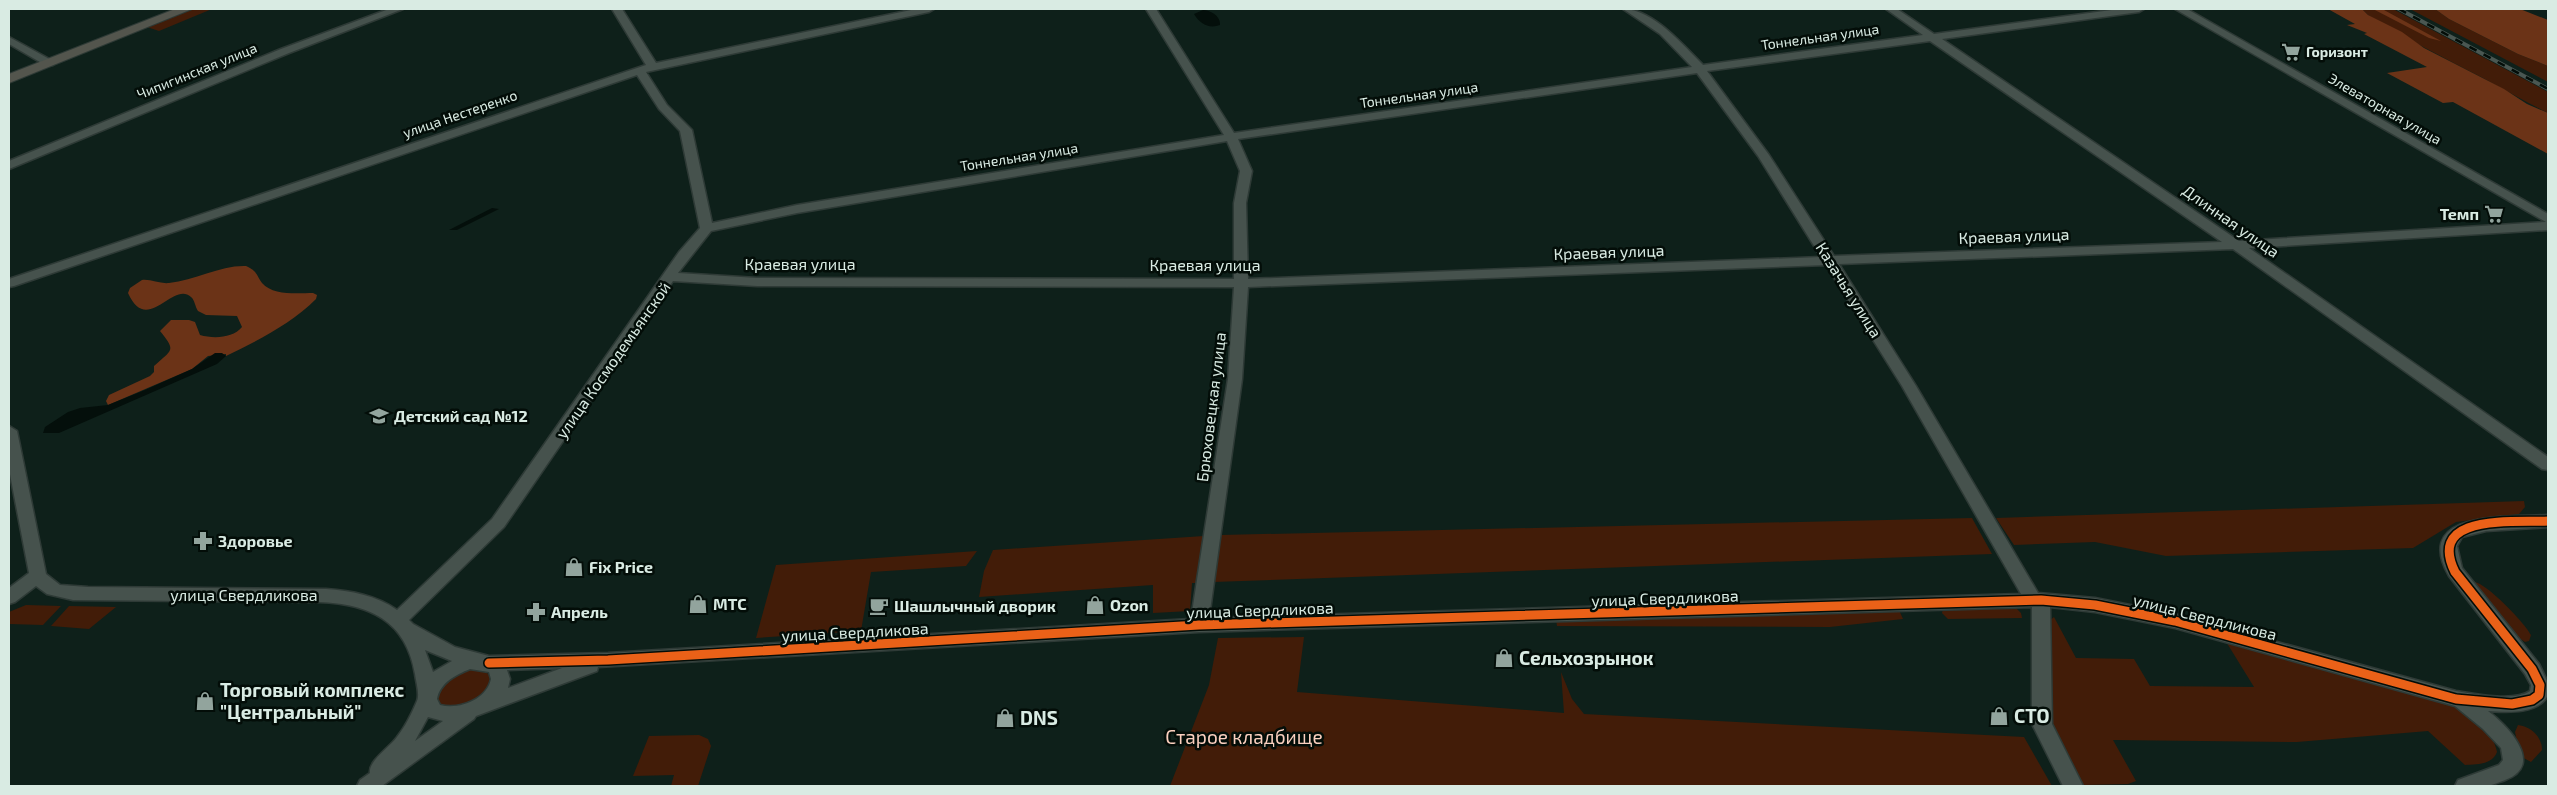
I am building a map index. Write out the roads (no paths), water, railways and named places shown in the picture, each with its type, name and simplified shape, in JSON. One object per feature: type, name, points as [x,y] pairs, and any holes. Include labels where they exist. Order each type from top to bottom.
[{"type":"main road","points":[[9,79],[186,9]]},
{"type":"street","name":"Чипигинская улица","points":[[9,165],[285,51],[398,9]]},
{"type":"street","points":[[617,9],[652,66]]},
{"type":"street","name":"улица Нестеренко","points":[[9,282],[652,66],[930,9]]},
{"type":"street","name":"Брюховецкая улица","points":[[1151,9],[1231,138],[1246,171],[1240,204],[1241,283],[1235,379],[1199,625]]},
{"type":"street","name":"Казачья улица","points":[[1628,9],[1664,32],[1700,69],[1763,155],[1909,386],[2037,600]]},
{"type":"street","name":"Длинная улица","points":[[1892,9],[2236,245],[2548,465]]},
{"type":"street","name":"Тоннельная улица","points":[[707,228],[796,209],[1231,138],[1700,69],[2139,9]]},
{"type":"street","name":"Элеваторная улица","points":[[2180,9],[2548,219]]},
{"type":"street","points":[[9,40],[49,63]]},
{"type":"street","points":[[639,70],[663,106],[686,130],[707,228]]},
{"type":"street","name":"Краевая улица","points":[[671,277],[757,282],[1241,283],[2236,245],[2548,226]]},
{"type":"street","name":"улица Космодемьянской","points":[[402,624],[498,523],[671,277],[684,255],[707,228]]},
{"type":"street","points":[[9,431],[38,575],[9,597]]},
{"type":"street","name":"улица Свердликова","points":[[38,575],[47,587],[72,593],[335,596],[365,602],[402,624],[436,648],[454,656],[483,662],[608,660],[1199,625],[2037,600],[2094,605],[2175,621],[2456,698],[2505,703],[2534,699],[2540,691],[2532,669],[2455,572],[2448,555],[2453,536],[2461,530],[2481,526],[2548,521]]},
{"type":"street","points":[[2037,600],[2042,724],[2073,786]]},
{"type":"street","points":[[402,624],[422,664],[430,708],[439,714],[458,714],[545,680],[608,660]]},
{"type":"street","points":[[362,786],[404,742],[437,679],[449,670],[483,662],[497,668],[501,681],[496,691],[476,708],[368,786]]},
{"type":"street","points":[[2456,698],[2495,725],[2509,746],[2514,760],[2511,767],[2506,771],[2465,786]]},
{"type":"railway","points":[[2399,9],[2548,89]]},
{"type":"place","name":"Горизонт","points":[[2291,52]]},
{"type":"place","name":"Темп","points":[[2494,214]]},
{"type":"place","name":"Детский сад №12","points":[[379,416]]},
{"type":"place","name":"Здоровье","points":[[203,541]]},
{"type":"place","name":"Fix Price","points":[[574,567]]},
{"type":"place","name":"МТС","points":[[698,604]]},
{"type":"place","name":"Ozon","points":[[1095,605]]},
{"type":"place","name":"Шашлычный дворик","points":[[879,606]]},
{"type":"place","name":"Апрель","points":[[536,612]]},
{"type":"place","name":"Сельхозрынок","points":[[1504,658]]},
{"type":"place","name":"Торговый комплекс \"Центральный\"","points":[[205,701]]},
{"type":"place","name":"СТО","points":[[1999,716]]},
{"type":"place","name":"DNS","points":[[1005,718]]},
{"type":"park label","name":"Старое кладбище","points":[[1244,737]]}]
